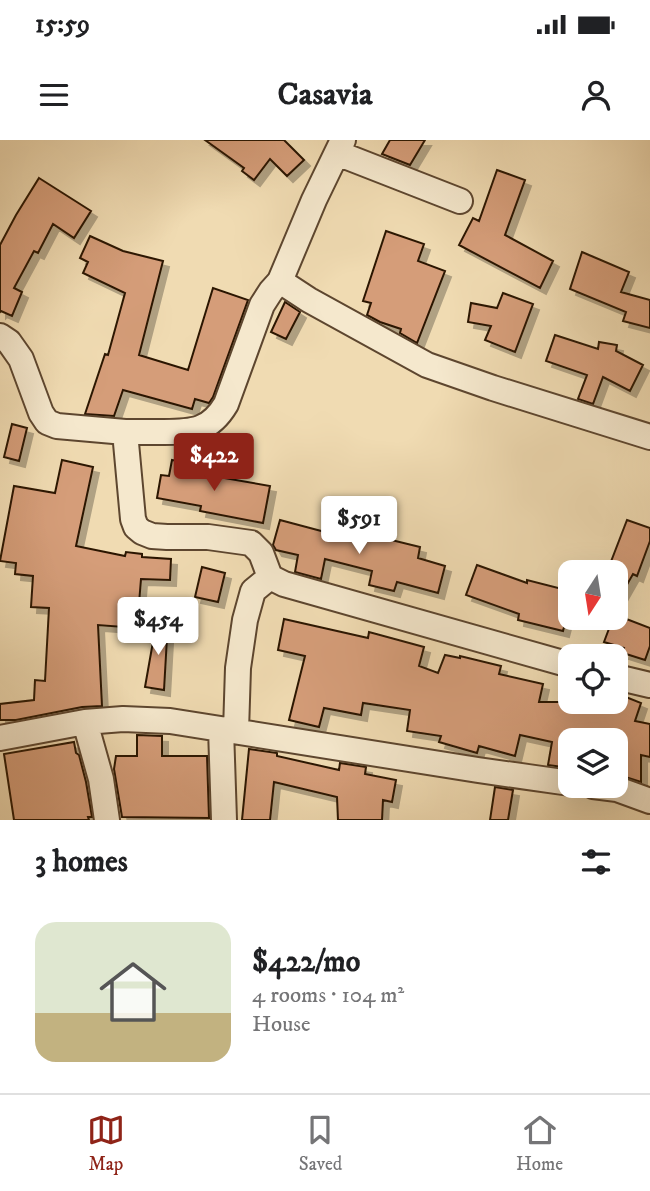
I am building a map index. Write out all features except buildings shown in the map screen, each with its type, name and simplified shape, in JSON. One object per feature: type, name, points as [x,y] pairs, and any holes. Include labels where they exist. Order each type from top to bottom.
[{"type":"street","points":[[0,336],[9,342],[21,359],[47,422],[57,426],[125,432],[190,432],[213,421],[226,404],[262,305],[280,281],[340,147],[460,201]]},
{"type":"street","points":[[280,281],[309,300],[427,365],[650,437]]},
{"type":"street","points":[[125,432],[133,519],[142,532],[152,536],[208,537],[251,543],[261,553],[270,577],[284,584],[558,662]]},
{"type":"street","points":[[224,820],[229,730],[245,620],[253,591],[270,577]]},
{"type":"street","points":[[628,680],[650,685]]},
{"type":"street","points":[[0,738],[85,722],[123,719],[170,721],[558,781]]},
{"type":"street","points":[[85,722],[101,779],[107,820]]},
{"type":"street","points":[[628,793],[650,800]]}]
